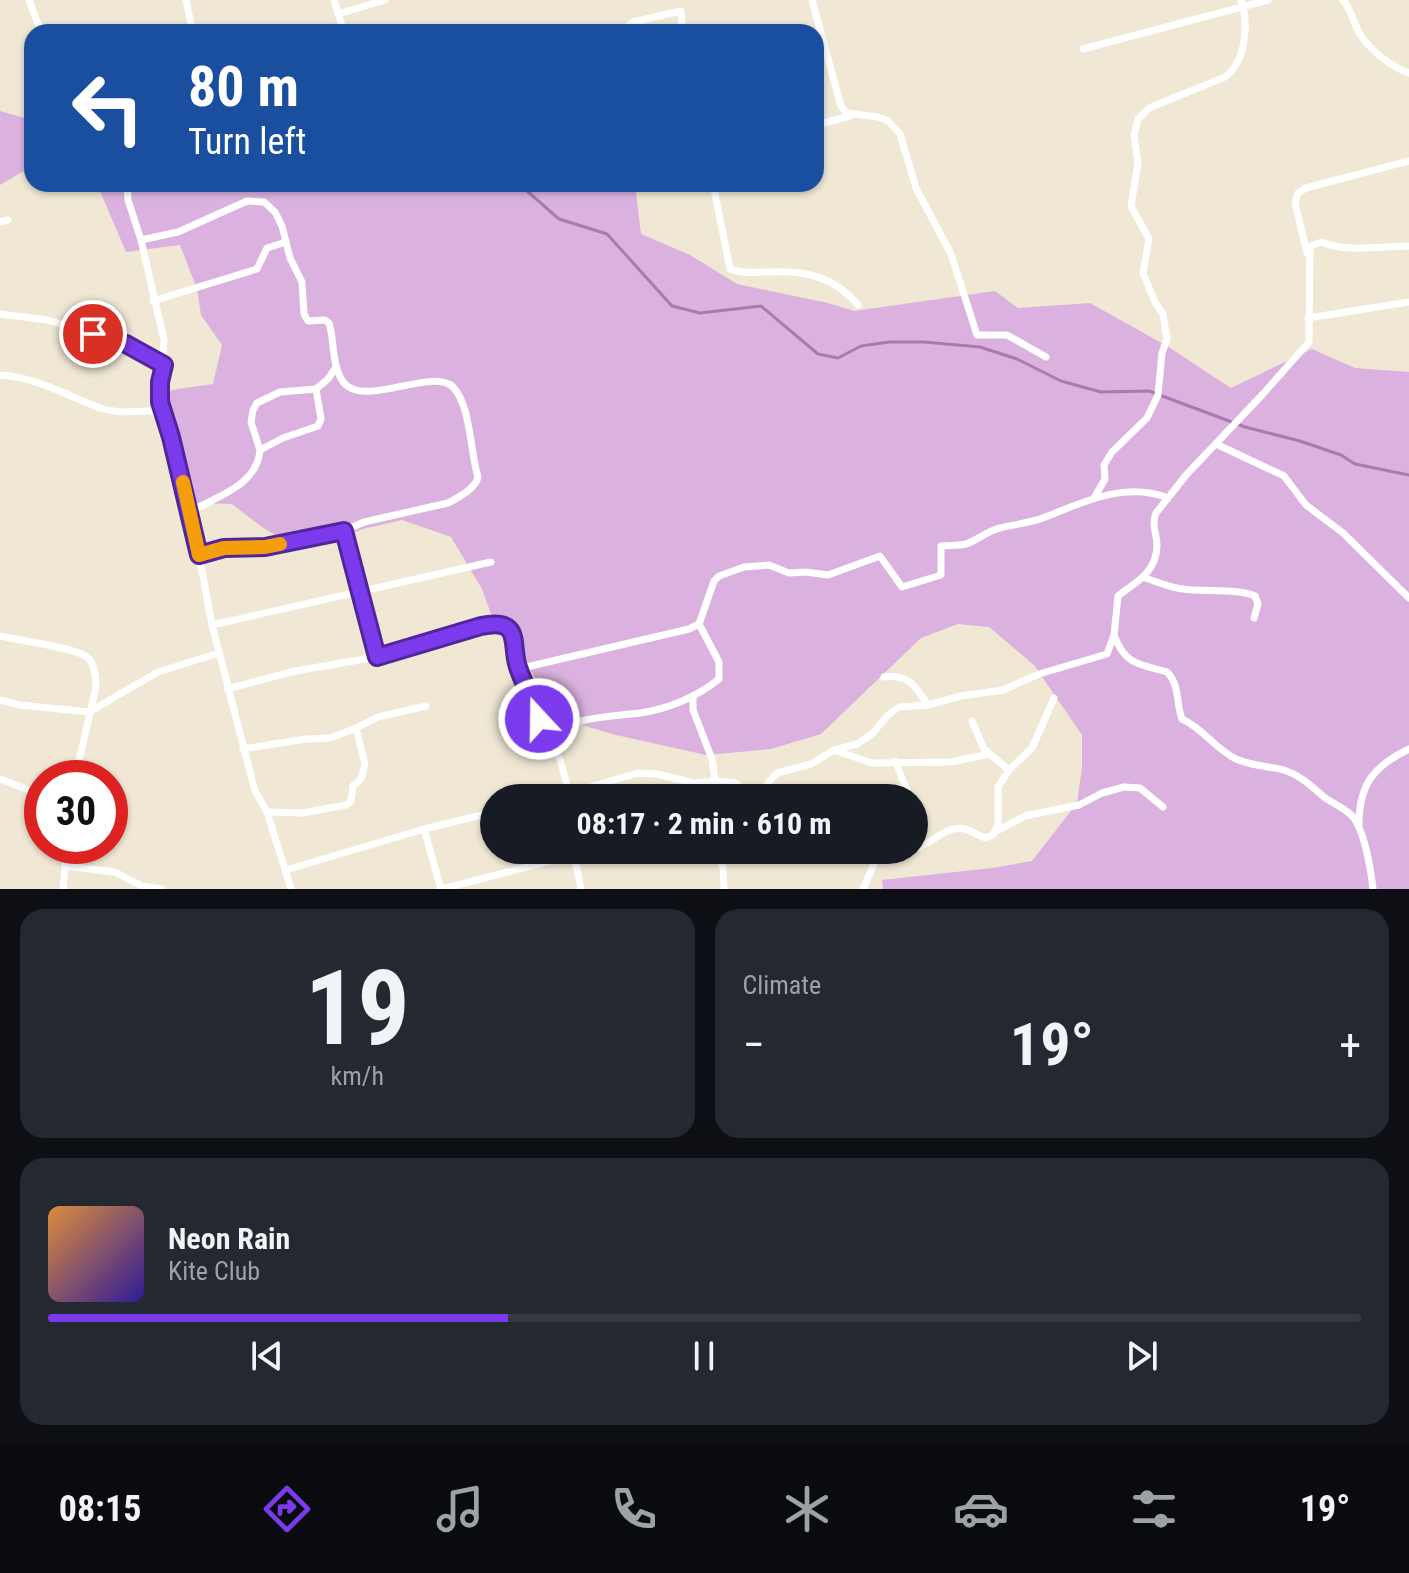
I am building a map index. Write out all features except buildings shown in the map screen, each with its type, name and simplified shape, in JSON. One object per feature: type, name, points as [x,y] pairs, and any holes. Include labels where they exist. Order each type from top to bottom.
[{"type":"street","points":[[29,0],[38,24]]},
{"type":"street","points":[[186,0],[191,24]]},
{"type":"street","points":[[334,0],[341,24]]},
{"type":"street","points":[[338,14],[385,0]]},
{"type":"street","points":[[812,0],[819,24]]},
{"type":"street","points":[[1083,49],[1242,3],[1268,0]]},
{"type":"street","points":[[1343,0],[1353,12],[1359,32],[1370,48],[1409,73]]},
{"type":"street","points":[[1094,498],[1105,479],[1104,465],[1112,452],[1147,418],[1158,395],[1162,353],[1167,339],[1163,314],[1143,273],[1149,239],[1131,206],[1138,163],[1134,135],[1138,119],[1149,108],[1225,77],[1234,70],[1245,37],[1242,3]]},
{"type":"street","points":[[631,24],[681,11],[681,24]]},
{"type":"street","points":[[824,42],[841,106],[846,113],[878,117],[888,121],[900,134],[916,188],[951,254],[977,335],[1007,335],[1046,357]]},
{"type":"street","points":[[824,57],[828,56]]},
{"type":"street","points":[[824,123],[852,115]]},
{"type":"street","points":[[1308,256],[1295,203],[1298,193],[1306,188],[1409,161]]},
{"type":"street","points":[[128,192],[164,340],[159,394],[162,411],[190,512],[227,689],[255,791],[267,812],[291,889]]},
{"type":"street","points":[[715,192],[730,269],[814,276],[836,283],[858,305]]},
{"type":"street","points":[[141,240],[169,235],[247,201],[269,204],[275,212],[294,270],[302,282],[304,314],[308,321],[325,320],[330,324],[336,367],[345,384],[356,389],[379,390],[443,382],[453,388],[465,414],[478,477],[477,483],[448,503],[364,522],[344,531],[265,547],[224,548],[199,555]]},
{"type":"street","points":[[153,301],[257,269],[267,248],[286,242]]},
{"type":"street","points":[[766,784],[777,773],[811,764],[834,750],[857,744],[872,734],[899,707],[928,705],[1003,690],[1039,674],[1107,654],[1114,635],[1118,596],[1145,578],[1157,548],[1154,519],[1187,474],[1309,342],[1310,246],[1316,242],[1353,249],[1409,246]]},
{"type":"street","points":[[1308,318],[1409,302]]},
{"type":"street","points":[[0,314],[47,320],[111,338],[164,365]]},
{"type":"street","points":[[190,512],[245,481],[258,464],[260,450],[251,422],[257,403],[280,392],[316,389],[336,367]]},
{"type":"street","points":[[0,375],[60,390],[109,410],[162,411]]},
{"type":"street","points":[[260,450],[318,426],[321,419],[316,389]]},
{"type":"street","points":[[1216,444],[1284,476],[1306,505],[1343,533],[1409,598]]},
{"type":"street","points":[[545,737],[554,730],[589,719],[663,708],[693,696],[719,679],[719,662],[699,624],[714,581],[719,576],[744,567],[769,565],[789,573],[828,575],[880,556],[902,587],[941,575],[941,546],[965,544],[984,534],[1047,517],[1094,498],[1149,490],[1168,498]]},
{"type":"street","points":[[344,531],[377,657]]},
{"type":"street","points":[[212,625],[491,562]]},
{"type":"street","points":[[1145,578],[1178,589],[1246,591],[1255,596],[1258,604],[1254,618]]},
{"type":"street","points":[[518,669],[678,633],[699,624]]},
{"type":"street","points":[[227,689],[295,671],[377,657],[481,626],[500,625],[515,638],[518,669],[533,697],[545,737],[560,759],[567,784]]},
{"type":"street","points":[[1114,635],[1127,659],[1167,672],[1172,677],[1182,719],[1207,734],[1234,758],[1283,770],[1308,781],[1325,798],[1353,816],[1373,889]]},
{"type":"street","points":[[0,636],[76,651],[88,658],[96,677],[79,760]]},
{"type":"street","points":[[0,700],[89,712],[158,672],[219,653]]},
{"type":"street","points":[[884,677],[900,675],[915,685],[928,705]]},
{"type":"street","points":[[693,696],[693,710],[712,759],[715,781]]},
{"type":"street","points":[[995,832],[998,787],[1009,770],[1032,748],[1054,698]]},
{"type":"street","points":[[243,749],[330,738],[378,717],[426,706]]},
{"type":"street","points":[[972,721],[979,740],[989,754],[1009,770]]},
{"type":"street","points":[[267,812],[302,813],[339,809],[351,801],[353,786],[361,779],[365,764],[356,728]]},
{"type":"street","points":[[1358,826],[1359,804],[1370,778],[1387,760],[1409,749]]},
{"type":"street","points":[[834,750],[872,763],[951,762],[989,754]]},
{"type":"street","points":[[895,761],[904,784]]},
{"type":"street","points":[[600,784],[638,773],[704,783],[737,784]]},
{"type":"street","points":[[0,779],[24,788]]},
{"type":"street","points":[[928,842],[954,829],[964,829],[985,838],[1025,816],[1079,805],[1102,793],[1124,787],[1140,788],[1163,807]]},
{"type":"street","points":[[286,870],[480,815]]},
{"type":"street","points":[[424,829],[442,889],[533,864]]},
{"type":"street","points":[[575,864],[581,889]]},
{"type":"street","points":[[721,864],[724,889]]},
{"type":"street","points":[[863,889],[874,864]]},
{"type":"street","points":[[63,889],[65,866],[115,872],[142,886],[162,889]]},
{"type":"shaded area","points":[[0,111],[24,118],[24,172],[0,185]]},
{"type":"shaded area","points":[[100,192],[636,192],[641,234],[690,255],[737,284],[854,311],[995,291],[1018,308],[1090,303],[1167,346],[1231,388],[1312,349],[1355,368],[1409,372],[1409,889],[883,889],[882,880],[1032,861],[1077,803],[1082,768],[1082,735],[1034,665],[989,627],[958,624],[921,638],[821,734],[771,749],[706,755],[561,719],[529,668],[496,628],[482,589],[451,537],[402,520],[363,529],[321,544],[291,545],[232,504],[189,503],[164,411],[171,390],[213,384],[222,345],[201,315],[197,289],[180,245],[126,252]]},
{"type":"waterway","points":[[528,192],[559,219],[607,234],[672,306],[700,313],[761,306],[818,354],[838,358],[861,346],[889,342],[980,347],[1017,359],[1061,381],[1101,392],[1149,391],[1245,427],[1341,455],[1355,464],[1409,475]]},
{"type":"slow traffic","points":[[183,482],[199,555],[224,548],[280,544]]},
{"type":"route","points":[[93,334],[126,344],[164,365],[160,402],[199,555],[224,548],[265,547],[344,531],[377,657],[481,626],[500,625],[515,638],[516,663],[533,697],[539,719]]}]
